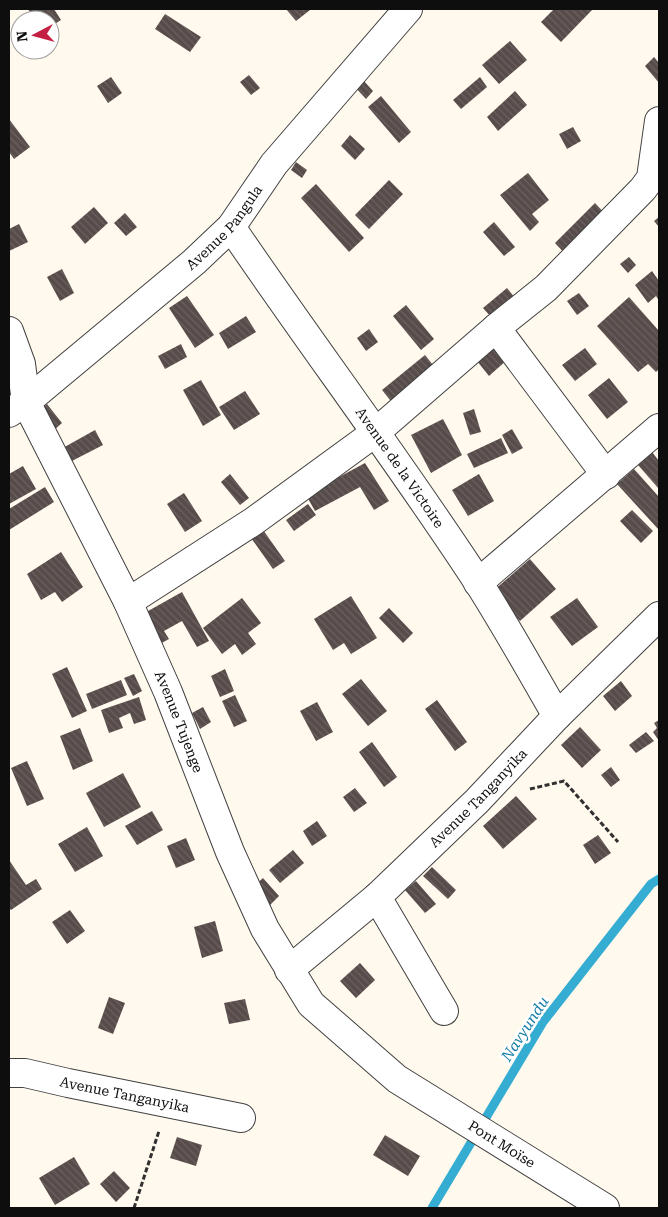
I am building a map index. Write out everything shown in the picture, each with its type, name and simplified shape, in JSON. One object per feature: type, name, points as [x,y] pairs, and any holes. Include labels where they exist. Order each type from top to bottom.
[{"type":"street","name":"Avenue Pangula","points":[[18,408],[194,262],[231,227],[274,164],[408,9]]},
{"type":"street","points":[[128,602],[254,521],[376,432],[496,328],[546,288],[643,189],[651,178],[659,121]]},
{"type":"street","name":"Avenue de la Victoire","points":[[231,227],[301,330],[376,432],[478,583],[558,716]]},
{"type":"street","points":[[496,328],[606,475]]},
{"type":"street","name":"Avenue Tujenge","points":[[9,331],[21,364],[18,408],[128,602],[168,692],[230,852],[265,929],[311,1004],[397,1079]]},
{"type":"street","points":[[478,583],[659,428]]},
{"type":"street","name":"Avenue Tanganyika","points":[[289,970],[377,897],[477,801],[558,716],[659,616]]},
{"type":"street","points":[[377,897],[444,1011]]},
{"type":"street","name":"Avenue Tanganyika","points":[[9,1073],[25,1072],[68,1083],[241,1118]]},
{"type":"street","name":"Pont Moïse","points":[[397,1079],[605,1208]]},
{"type":"path","points":[[525,790],[564,781],[618,842]]},
{"type":"path","points":[[134,1208],[168,1104]]},
{"type":"building","points":[[28,9],[55,10],[29,10]]},
{"type":"building","points":[[286,9],[309,9],[310,10],[296,21]]},
{"type":"building","points":[[554,9],[593,9],[561,42],[541,22]]},
{"type":"building","points":[[165,14],[201,37],[190,52],[155,29]]},
{"type":"building","points":[[510,41],[527,60],[499,84],[482,65]]},
{"type":"building","points":[[654,57],[659,63],[659,83],[645,66]]},
{"type":"building","points":[[249,75],[260,88],[251,95],[240,82]]},
{"type":"building","points":[[111,77],[122,93],[108,103],[97,86]]},
{"type":"building","points":[[480,77],[487,87],[461,109],[453,100]]},
{"type":"building","points":[[363,80],[373,91],[366,99],[355,87]]},
{"type":"building","points":[[515,91],[527,105],[498,131],[487,117]]},
{"type":"building","points":[[381,96],[411,132],[399,143],[368,107]]},
{"type":"building","points":[[9,119],[30,147],[14,159],[9,152]]},
{"type":"building","points":[[573,127],[581,141],[567,149],[559,134]]},
{"type":"building","points":[[350,135],[365,149],[355,160],[341,146]]},
{"type":"building","points":[[296,162],[307,170],[302,178],[291,170]]},
{"type":"building","points":[[528,173],[549,200],[532,214],[539,222],[530,231],[500,195]]},
{"type":"building","points":[[389,180],[403,194],[369,229],[355,215]]},
{"type":"building","points":[[316,184],[364,238],[349,252],[301,198]]},
{"type":"building","points":[[595,203],[608,217],[568,257],[555,243]]},
{"type":"building","points":[[94,207],[108,223],[85,244],[71,227]]},
{"type":"building","points":[[125,213],[137,227],[126,236],[114,223]]},
{"type":"building","points":[[659,217],[659,227],[654,221]]},
{"type":"building","points":[[494,222],[515,247],[504,256],[483,232]]},
{"type":"building","points":[[19,224],[28,242],[9,251],[9,229]]},
{"type":"building","points":[[629,257],[636,265],[628,273],[620,264]]},
{"type":"building","points":[[62,269],[74,293],[60,301],[47,277]]},
{"type":"building","points":[[652,271],[659,281],[659,301],[656,296],[648,303],[635,285]]},
{"type":"building","points":[[507,288],[516,299],[492,318],[483,308]]},
{"type":"building","points":[[579,293],[589,306],[577,315],[567,301]]},
{"type":"building","points":[[187,296],[214,335],[195,348],[169,308]]},
{"type":"building","points":[[629,297],[659,331],[659,369],[656,372],[648,364],[638,372],[597,326]]},
{"type":"building","points":[[406,305],[434,339],[421,350],[393,316]]},
{"type":"building","points":[[246,316],[256,332],[228,349],[219,333]]},
{"type":"building","points":[[369,329],[378,342],[366,351],[357,338]]},
{"type":"building","points":[[181,344],[187,357],[165,369],[158,356]]},
{"type":"building","points":[[496,345],[508,359],[489,376],[477,361]]},
{"type":"building","points":[[585,348],[597,364],[575,381],[562,365]]},
{"type":"building","points":[[425,355],[437,370],[394,405],[382,390]]},
{"type":"building","points":[[609,378],[628,402],[607,419],[588,395]]},
{"type":"building","points":[[201,380],[221,415],[203,426],[183,390]]},
{"type":"building","points":[[245,391],[260,414],[234,430],[219,407]]},
{"type":"building","points":[[47,404],[62,423],[53,431],[37,412]]},
{"type":"building","points":[[474,409],[481,432],[470,435],[463,413]]},
{"type":"building","points":[[443,419],[462,455],[431,473],[411,435]]},
{"type":"building","points":[[512,429],[523,448],[512,454],[502,435]]},
{"type":"building","points":[[95,430],[103,445],[68,463],[61,449]]},
{"type":"building","points":[[501,438],[508,453],[474,468],[467,454]]},
{"type":"building","points":[[652,452],[659,461],[659,489],[638,465]]},
{"type":"building","points":[[365,463],[389,501],[374,510],[360,487],[315,511],[306,495]]},
{"type":"building","points":[[23,466],[36,489],[9,504],[9,474]]},
{"type":"building","points":[[634,469],[659,497],[659,530],[617,484]]},
{"type":"building","points":[[230,474],[249,498],[240,505],[221,482]]},
{"type":"building","points":[[479,474],[494,501],[468,516],[452,490]]},
{"type":"building","points":[[45,487],[54,502],[9,530],[9,509]]},
{"type":"building","points":[[184,493],[202,521],[185,532],[167,504]]},
{"type":"building","points":[[308,504],[316,515],[294,531],[286,520]]},
{"type":"building","points":[[632,510],[653,531],[641,543],[620,521]]},
{"type":"building","points":[[261,527],[285,561],[273,569],[249,535]]},
{"type":"building","points":[[61,552],[83,587],[62,602],[55,592],[41,600],[27,574]]},
{"type":"building","points":[[530,559],[556,589],[520,621],[493,591]]},
{"type":"building","points":[[182,592],[209,641],[197,647],[182,621],[164,631],[169,639],[158,645],[141,615]]},
{"type":"building","points":[[351,596],[377,638],[351,654],[344,643],[333,650],[314,619]]},
{"type":"building","points":[[242,598],[261,623],[248,633],[256,644],[242,655],[235,644],[222,654],[203,628]]},
{"type":"building","points":[[577,598],[598,627],[572,646],[550,617]]},
{"type":"building","points":[[389,608],[413,633],[403,643],[379,618]]},
{"type":"building","points":[[67,667],[87,711],[72,718],[52,674]]},
{"type":"building","points":[[225,669],[234,691],[220,697],[211,676]]},
{"type":"building","points":[[134,674],[142,691],[133,696],[124,678]]},
{"type":"building","points":[[361,679],[387,711],[368,726],[342,694]]},
{"type":"building","points":[[121,680],[127,695],[92,709],[86,694]]},
{"type":"building","points":[[621,681],[632,696],[615,711],[603,696]]},
{"type":"building","points":[[235,695],[247,721],[234,727],[222,701]]},
{"type":"building","points":[[139,697],[146,720],[134,724],[130,713],[119,718],[123,728],[109,733],[101,710]]},
{"type":"building","points":[[437,700],[467,742],[455,751],[425,709]]},
{"type":"building","points":[[317,702],[333,732],[316,741],[300,711]]},
{"type":"building","points":[[203,707],[211,722],[200,729],[192,713]]},
{"type":"building","points":[[659,720],[659,741],[653,732],[657,728],[654,723]]},
{"type":"building","points":[[580,727],[601,750],[582,768],[561,745]]},
{"type":"building","points":[[80,728],[93,761],[73,770],[60,736]]},
{"type":"building","points":[[646,732],[654,741],[636,753],[629,745]]},
{"type":"building","points":[[372,742],[397,777],[384,787],[359,752]]},
{"type":"building","points":[[27,761],[44,799],[27,806],[11,768]]},
{"type":"building","points":[[611,767],[620,780],[611,787],[601,775]]},
{"type":"building","points":[[123,773],[141,807],[104,827],[86,793]]},
{"type":"building","points":[[355,788],[367,803],[354,812],[343,797]]},
{"type":"building","points":[[516,796],[537,819],[503,849],[483,826]]},
{"type":"building","points":[[152,811],[163,830],[137,845],[125,826]]},
{"type":"building","points":[[317,821],[327,836],[312,846],[303,831]]},
{"type":"building","points":[[87,827],[103,856],[75,872],[58,844]]},
{"type":"building","points":[[598,835],[611,853],[595,864],[583,845]]},
{"type":"building","points":[[186,838],[195,860],[176,868],[167,846]]},
{"type":"building","points":[[293,850],[304,863],[280,883],[269,870]]},
{"type":"building","points":[[9,860],[26,885],[36,879],[42,889],[11,910],[9,908]]},
{"type":"building","points":[[432,867],[456,890],[448,899],[423,876]]},
{"type":"building","points":[[263,878],[279,896],[269,906],[252,888]]},
{"type":"building","points":[[416,881],[436,904],[425,913],[405,890]]},
{"type":"building","points":[[70,910],[85,931],[67,944],[52,922]]},
{"type":"building","points":[[215,921],[223,951],[202,958],[194,927]]},
{"type":"building","points":[[360,963],[375,980],[356,998],[340,981]]},
{"type":"building","points":[[109,997],[125,1003],[113,1034],[98,1028]]},
{"type":"building","points":[[245,999],[250,1020],[229,1024],[224,1003]]},
{"type":"building","points":[[385,1135],[420,1156],[408,1176],[373,1155]]},
{"type":"building","points":[[177,1137],[202,1145],[196,1166],[170,1158]]},
{"type":"building","points":[[74,1157],[90,1184],[55,1205],[39,1178]]},
{"type":"building","points":[[114,1171],[130,1188],[116,1202],[100,1184]]},
{"type":"waterway","name":"Navyundu","points":[[432,1208],[543,1022],[651,884],[659,879]]}]
